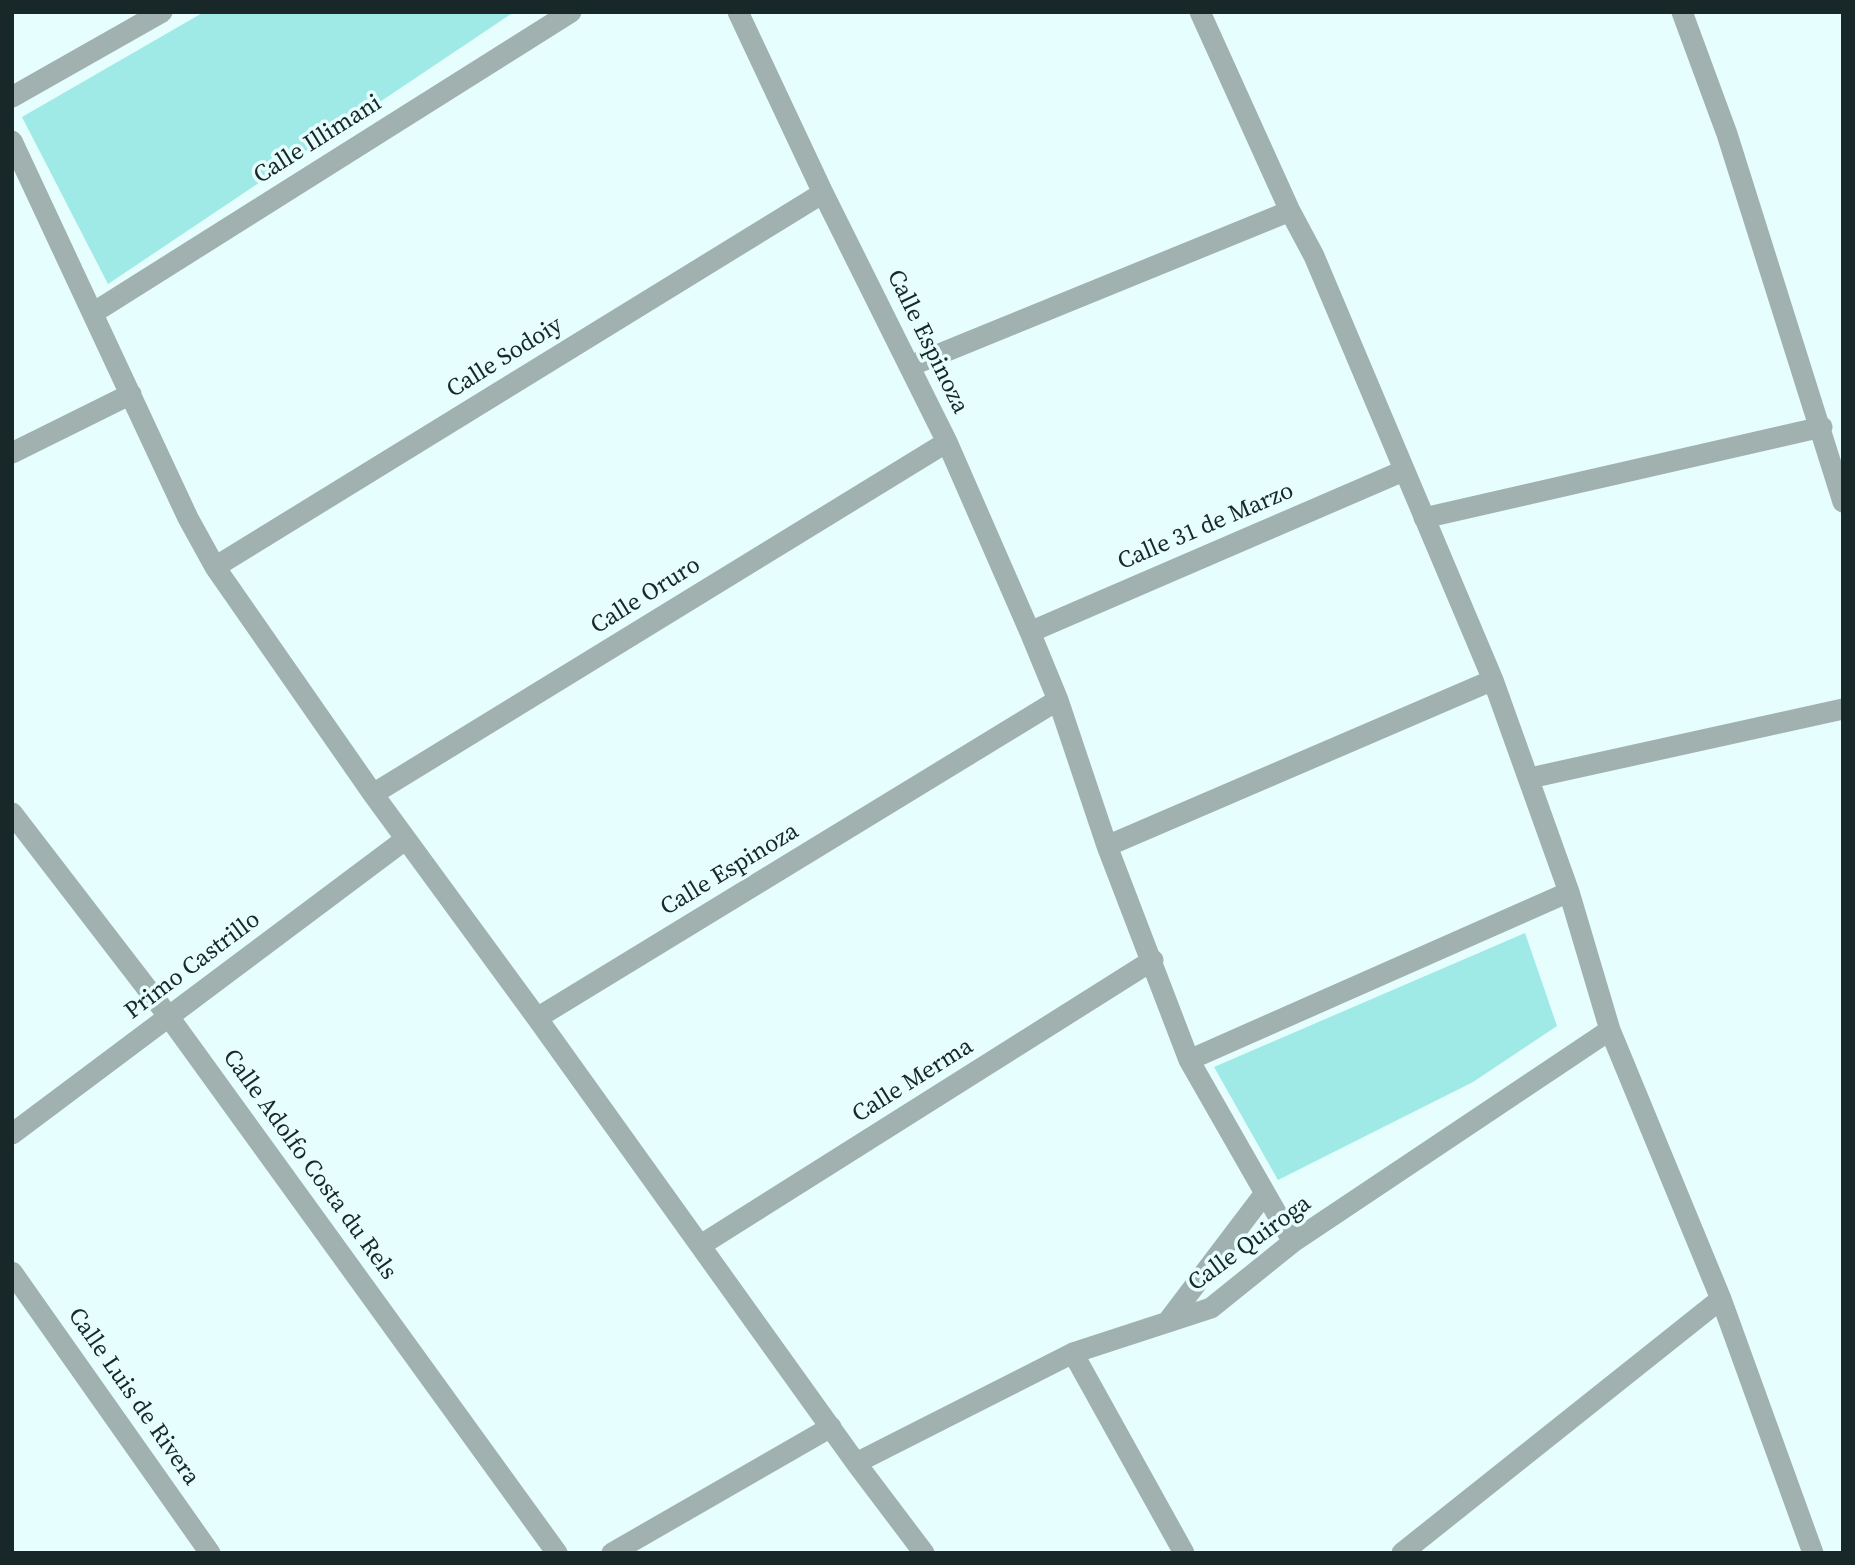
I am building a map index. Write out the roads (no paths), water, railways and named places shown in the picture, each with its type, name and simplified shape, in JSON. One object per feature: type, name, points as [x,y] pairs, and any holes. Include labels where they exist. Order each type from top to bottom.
[{"type":"street","points":[[12,97],[162,12]]},
{"type":"street","name":"Calle Illimani","points":[[93,313],[571,12]]},
{"type":"street","name":"Calle Espinoza","points":[[738,12],[823,193],[947,442],[1030,632],[1058,700],[1107,846],[1153,960],[1189,1060],[1293,1242]]},
{"type":"street","points":[[1200,12],[1290,211],[1314,256],[1493,680],[1569,892],[1610,1030],[1721,1299],[1813,1553]]},
{"type":"street","points":[[1682,12],[1727,134],[1822,428],[1843,502]]},
{"type":"street","points":[[12,141],[188,518],[215,567],[373,794],[856,1463],[924,1553]]},
{"type":"street","name":"Calle Sodoiy","points":[[215,567],[823,193]]},
{"type":"street","points":[[910,366],[1290,211]]},
{"type":"street","points":[[12,453],[131,394]]},
{"type":"street","points":[[1424,518],[1822,428]]},
{"type":"street","name":"Calle Oruro","points":[[373,794],[947,442]]},
{"type":"street","name":"Calle 31 de Marzo","points":[[1030,632],[1403,471]]},
{"type":"street","points":[[1107,846],[1493,680]]},
{"type":"street","name":"Calle Espinoza","points":[[537,1018],[1058,700]]},
{"type":"street","points":[[1530,778],[1843,709]]},
{"type":"street","name":"Calle Adolfo Costa du Rels","points":[[12,813],[169,1017],[557,1553]]},
{"type":"street","name":"Primo Castrillo","points":[[12,1134],[406,839]]},
{"type":"street","points":[[1189,1060],[1569,892]]},
{"type":"street","name":"Calle Merma","points":[[701,1245],[1153,960]]},
{"type":"street","name":"Calle Quiroga","points":[[856,1463],[1073,1353],[1168,1321],[1195,1316],[1211,1308],[1293,1242],[1610,1030]]},
{"type":"street","points":[[1168,1321],[1265,1193]]},
{"type":"street","name":"Calle Luis de Rivera","points":[[12,1272],[210,1553]]},
{"type":"street","points":[[1402,1553],[1721,1299]]},
{"type":"street","points":[[1073,1353],[1184,1553]]},
{"type":"street","points":[[612,1553],[831,1427]]}]
